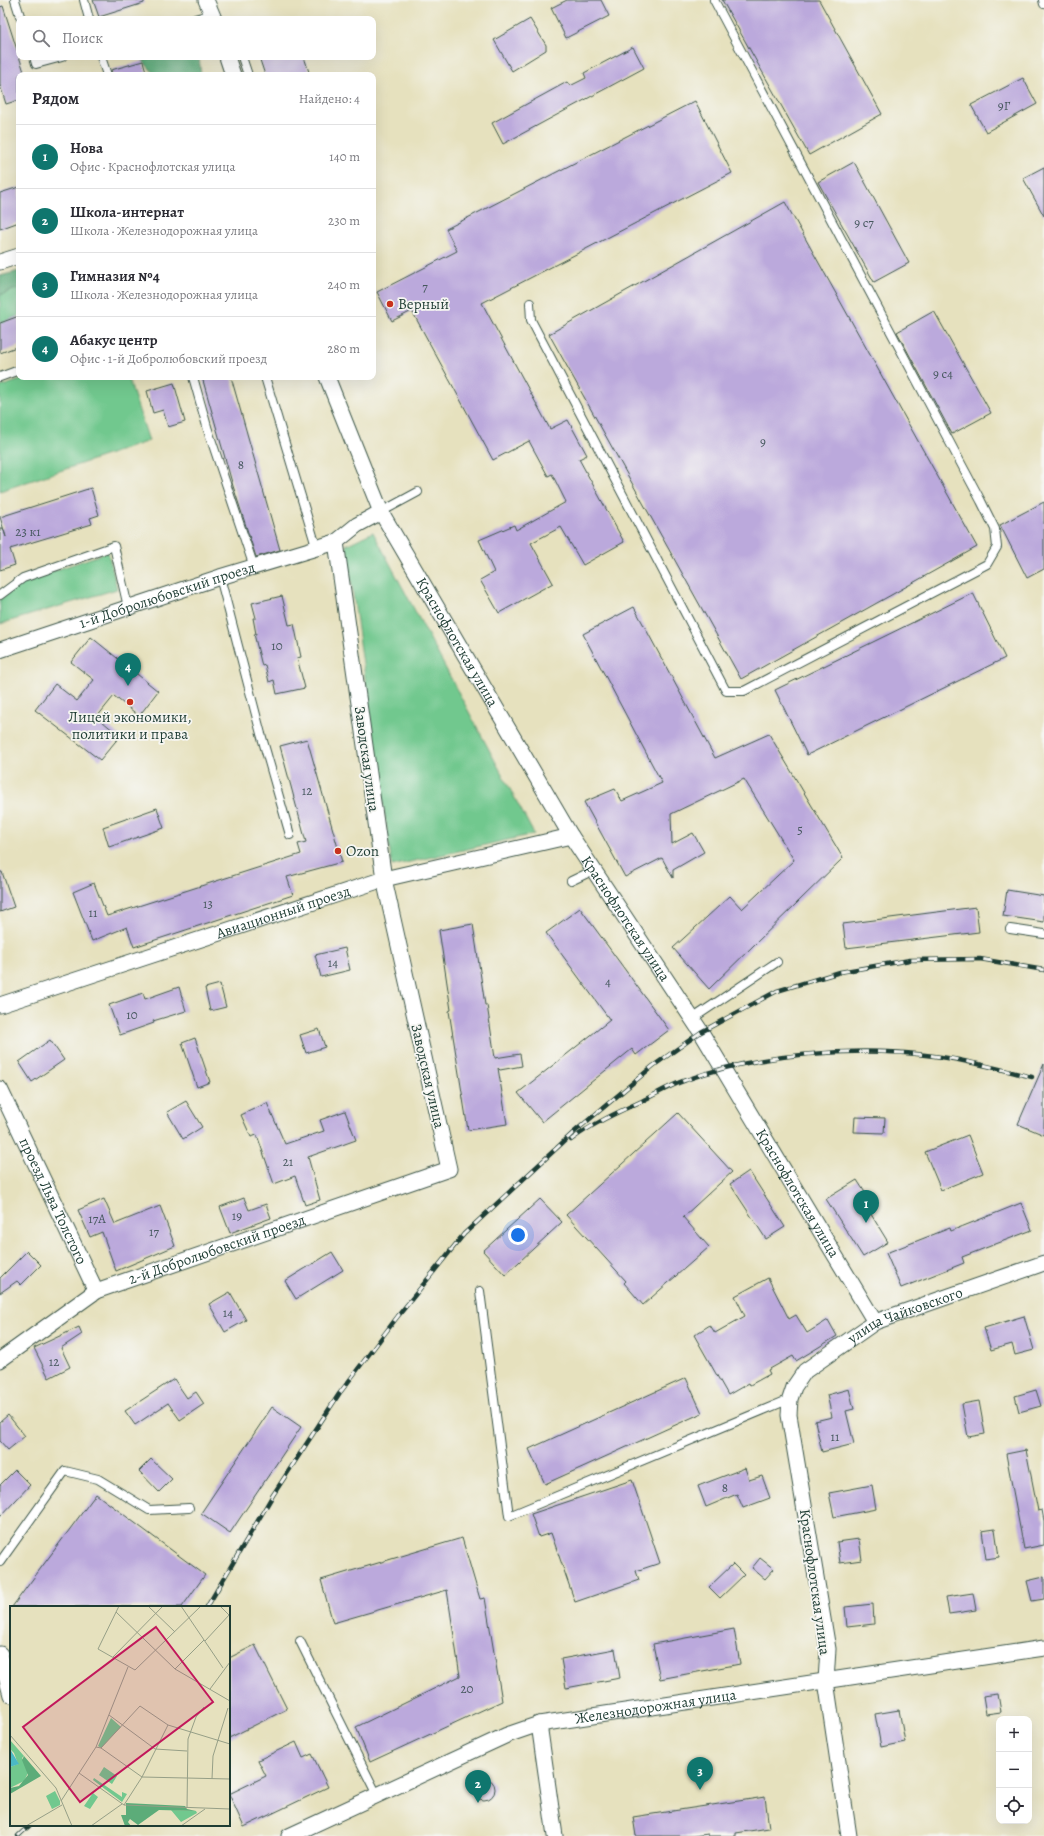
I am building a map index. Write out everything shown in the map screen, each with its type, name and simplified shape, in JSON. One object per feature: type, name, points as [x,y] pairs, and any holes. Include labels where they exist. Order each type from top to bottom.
[{"type":"street","points":[[206,0],[213,16]]},
{"type":"street","points":[[227,60],[231,72]]},
{"type":"street","points":[[0,262],[16,257]]},
{"type":"street","points":[[328,380],[381,512],[357,525],[336,542]]},
{"type":"street","name":"Краснофлотская улица","points":[[381,512],[571,836],[692,1019],[875,1322]]},
{"type":"street","name":"1-й Добролюбовский проезд","points":[[0,650],[316,546],[336,542]]},
{"type":"street","name":"Заводская улица","points":[[336,542],[384,880],[449,1169]]},
{"type":"street","name":"Авиационный проезд","points":[[0,1005],[384,880],[571,836]]},
{"type":"street","name":"проезд Льва Толстого","points":[[0,1089],[96,1290]]},
{"type":"street","name":"2-й Добролюбовский проезд","points":[[0,1360],[96,1290],[449,1169]]},
{"type":"street","name":"улица Чайковского","points":[[790,1399],[794,1387],[805,1371],[875,1322],[1044,1263]]},
{"type":"street","name":"Краснофлотская улица","points":[[790,1399],[789,1415],[828,1649],[826,1681],[849,1836]]},
{"type":"street","name":"Железнодорожная улица","points":[[289,1836],[507,1735],[539,1724],[1044,1648]]},
{"type":"street","points":[[0,1654],[10,1691]]},
{"type":"street","points":[[539,1724],[555,1836]]},
{"type":"lane","points":[[15,0],[20,16]]},
{"type":"lane","points":[[84,0],[89,16]]},
{"type":"lane","points":[[530,303],[531,320],[726,691],[744,691],[987,564],[997,547],[995,529],[714,0]]},
{"type":"lane","points":[[1043,0],[1044,4]]},
{"type":"lane","points":[[35,60],[36,64],[51,60]]},
{"type":"lane","points":[[102,60],[106,72]]},
{"type":"lane","points":[[243,60],[247,72]]},
{"type":"lane","points":[[0,377],[16,371]]},
{"type":"lane","points":[[194,380],[208,430],[254,567]]},
{"type":"lane","points":[[266,380],[316,546]]},
{"type":"lane","points":[[381,512],[418,492]]},
{"type":"lane","points":[[0,595],[23,578],[114,546],[128,608]]},
{"type":"lane","points":[[220,577],[290,834]]},
{"type":"lane","points":[[571,881],[594,870]]},
{"type":"lane","points":[[1010,929],[1044,934]]},
{"type":"lane","points":[[692,1019],[777,962]]},
{"type":"lane","points":[[480,1291],[491,1357],[506,1517],[790,1399]]},
{"type":"lane","points":[[0,1562],[65,1472],[98,1480],[149,1510],[189,1508]]},
{"type":"lane","points":[[300,1641],[377,1795]]},
{"type":"green space","points":[[199,60],[201,72],[152,72],[143,61]]},
{"type":"green space","points":[[16,272],[16,289],[0,295],[0,276]]},
{"type":"green space","points":[[16,289],[16,317],[0,323],[0,295]]},
{"type":"green space","points":[[20,380],[129,380],[149,441],[0,491],[0,387]]},
{"type":"green space","points":[[373,532],[534,834],[392,866],[346,545]]},
{"type":"green space","points":[[108,552],[117,589],[0,624],[0,599],[24,581]]},
{"type":"building","points":[[93,0],[144,0],[144,3],[99,16]]},
{"type":"building","points":[[567,0],[601,0],[609,16],[566,38],[551,8]]},
{"type":"building","points":[[722,0],[819,0],[882,114],[809,155]]},
{"type":"building","points":[[3,6],[16,47],[16,60],[20,60],[24,72],[16,72],[16,101],[6,104],[0,85],[0,7]]},
{"type":"building","points":[[530,19],[546,45],[546,50],[512,71],[494,40]]},
{"type":"building","points":[[633,47],[644,68],[503,144],[492,123],[567,82],[570,86],[586,78],[584,73]]},
{"type":"building","points":[[260,60],[305,60],[309,72],[264,72]]},
{"type":"building","points":[[143,61],[146,72],[111,72],[111,70]]},
{"type":"building","points":[[1023,78],[1037,104],[986,132],[971,105]]},
{"type":"building","points":[[695,101],[732,173],[482,303],[550,429],[568,420],[587,455],[579,459],[624,542],[583,565],[561,527],[531,543],[553,583],[499,613],[480,580],[494,572],[479,540],[514,525],[516,530],[566,502],[552,474],[548,476],[529,441],[493,460],[412,311],[392,321],[377,292],[457,251],[446,229]]},
{"type":"building","points":[[854,162],[909,263],[874,282],[818,182]]},
{"type":"building","points":[[1044,167],[1044,216],[1023,178]]},
{"type":"building","points":[[16,188],[16,223],[0,229],[0,193]]},
{"type":"building","points":[[785,202],[977,547],[741,679],[549,334]]},
{"type":"building","points":[[934,311],[991,413],[952,434],[897,332]]},
{"type":"building","points":[[16,317],[16,347],[0,353],[0,323]]},
{"type":"building","points":[[203,380],[232,380],[280,550],[256,557],[233,486]]},
{"type":"building","points":[[174,383],[185,422],[168,427],[163,410],[153,413],[147,391]]},
{"type":"building","points":[[91,488],[99,515],[90,518],[92,524],[10,549],[15,565],[0,570],[0,528],[3,528],[6,537],[0,517]]},
{"type":"building","points":[[1044,502],[1044,569],[1027,578],[1000,525]]},
{"type":"building","points":[[973,593],[1005,658],[807,755],[775,690]]},
{"type":"building","points":[[282,596],[289,625],[294,624],[301,657],[297,658],[305,688],[277,694],[274,680],[269,682],[265,665],[262,666],[254,634],[256,634],[253,618],[256,618],[252,603]]},
{"type":"building","points":[[634,607],[715,758],[769,734],[843,858],[709,989],[673,948],[730,896],[742,909],[794,860],[744,779],[671,814],[672,844],[693,833],[704,852],[673,870],[673,878],[662,858],[625,877],[584,802],[615,789],[622,801],[662,783],[583,634]]},
{"type":"building","points":[[91,637],[158,691],[139,716],[114,696],[97,717],[120,736],[100,760],[35,710],[55,684],[77,701],[94,680],[71,662]]},
{"type":"building","points":[[307,739],[342,862],[287,877],[293,895],[134,947],[127,927],[92,941],[73,892],[94,883],[107,916],[301,854],[298,844],[306,842],[280,746]]},
{"type":"building","points":[[157,808],[164,828],[109,847],[103,827]]},
{"type":"building","points":[[0,872],[2,872],[14,907],[0,912]]},
{"type":"building","points":[[1007,890],[1044,896],[1044,922],[1003,916]]},
{"type":"building","points":[[976,907],[979,932],[846,948],[843,924]]},
{"type":"building","points":[[580,908],[669,1030],[636,1055],[632,1049],[542,1122],[518,1093],[610,1020],[546,933]]},
{"type":"building","points":[[473,924],[485,1005],[487,1005],[495,1058],[520,1054],[522,1066],[500,1070],[498,1068],[507,1124],[468,1130],[449,1011],[451,1010],[439,930]]},
{"type":"building","points":[[345,948],[350,970],[321,977],[315,955]]},
{"type":"building","points":[[220,984],[226,1007],[210,1011],[205,988]]},
{"type":"building","points":[[179,987],[186,1011],[153,1021],[154,1023],[120,1035],[109,1005],[143,993],[145,999]]},
{"type":"building","points":[[319,1029],[325,1047],[306,1053],[300,1035]]},
{"type":"building","points":[[195,1038],[210,1082],[197,1087],[182,1043]]},
{"type":"building","points":[[50,1040],[64,1060],[32,1082],[19,1062]]},
{"type":"building","points":[[1044,1064],[1044,1135],[1018,1124]]},
{"type":"building","points":[[186,1101],[202,1127],[183,1139],[167,1112]]},
{"type":"building","points":[[267,1103],[285,1144],[324,1131],[320,1120],[345,1111],[356,1140],[308,1157],[320,1200],[305,1205],[295,1176],[274,1184],[257,1135],[251,1137],[241,1115]]},
{"type":"building","points":[[678,1113],[732,1172],[683,1217],[709,1247],[643,1305],[624,1283],[626,1281],[566,1215]]},
{"type":"building","points":[[855,1117],[885,1118],[884,1133],[854,1132]]},
{"type":"building","points":[[968,1135],[983,1173],[941,1190],[925,1152]]},
{"type":"building","points":[[749,1171],[785,1227],[766,1239],[730,1184]]},
{"type":"building","points":[[857,1180],[866,1194],[861,1198],[888,1242],[863,1257],[826,1199]]},
{"type":"building","points":[[244,1198],[249,1210],[266,1204],[271,1218],[230,1233],[220,1207]]},
{"type":"building","points":[[104,1199],[115,1224],[160,1206],[175,1246],[116,1271],[102,1232],[90,1237],[78,1210]]},
{"type":"building","points":[[540,1199],[562,1222],[505,1275],[483,1251]]},
{"type":"building","points":[[1021,1203],[1032,1230],[962,1257],[964,1263],[901,1288],[886,1253],[950,1228],[951,1231]]},
{"type":"building","points":[[27,1251],[41,1265],[21,1285],[17,1281],[0,1293],[0,1278]]},
{"type":"building","points":[[332,1252],[343,1270],[296,1299],[285,1281]]},
{"type":"building","points":[[768,1278],[789,1319],[796,1315],[807,1333],[828,1320],[837,1336],[796,1361],[793,1356],[768,1370],[770,1374],[750,1385],[749,1383],[728,1395],[694,1335],[710,1325],[715,1333],[745,1316],[735,1296]]},
{"type":"building","points":[[230,1292],[246,1320],[225,1332],[209,1304]]},
{"type":"building","points":[[1024,1316],[1034,1350],[1015,1355],[1012,1344],[991,1350],[984,1328]]},
{"type":"building","points":[[79,1327],[82,1334],[61,1348],[70,1367],[49,1378],[34,1348]]},
{"type":"building","points":[[686,1378],[702,1413],[545,1484],[529,1449]]},
{"type":"building","points":[[174,1379],[187,1398],[196,1392],[204,1404],[180,1420],[168,1403],[135,1425],[125,1411]]},
{"type":"building","points":[[849,1389],[854,1409],[846,1411],[854,1444],[822,1452],[815,1421],[832,1417],[827,1395]]},
{"type":"building","points":[[1036,1390],[1041,1406],[1019,1412],[1015,1396]]},
{"type":"building","points":[[979,1401],[985,1434],[968,1437],[962,1404]]},
{"type":"building","points":[[272,1407],[301,1427],[230,1533],[201,1513]]},
{"type":"building","points":[[8,1415],[25,1436],[8,1450],[0,1441],[0,1422]]},
{"type":"building","points":[[1026,1450],[1038,1511],[1042,1510],[1044,1521],[1044,1545],[1024,1549],[1006,1454]]},
{"type":"building","points":[[151,1459],[172,1479],[159,1492],[139,1471]]},
{"type":"building","points":[[745,1468],[749,1480],[762,1476],[770,1498],[743,1508],[737,1494],[706,1507],[698,1486]]},
{"type":"building","points":[[15,1470],[30,1485],[0,1517],[0,1485]]},
{"type":"building","points":[[632,1480],[660,1563],[636,1571],[639,1580],[575,1602],[551,1533],[539,1537],[531,1514]]},
{"type":"building","points":[[872,1485],[876,1509],[834,1517],[829,1493]]},
{"type":"building","points":[[96,1494],[205,1575],[183,1606],[13,1606]]},
{"type":"building","points":[[995,1529],[999,1557],[986,1559],[982,1531]]},
{"type":"building","points":[[462,1538],[480,1599],[485,1598],[502,1701],[370,1762],[356,1727],[460,1676],[447,1590],[333,1623],[321,1580]]},
{"type":"building","points":[[859,1539],[862,1560],[840,1563],[837,1542]]},
{"type":"building","points":[[760,1558],[774,1569],[765,1579],[752,1568]]},
{"type":"building","points":[[733,1564],[744,1575],[720,1598],[709,1587]]},
{"type":"building","points":[[1044,1577],[1044,1599],[1032,1601],[1027,1581]]},
{"type":"building","points":[[973,1593],[976,1610],[949,1614],[946,1597]]},
{"type":"building","points":[[873,1604],[874,1624],[847,1627],[845,1607]]},
{"type":"building","points":[[734,1629],[740,1664],[660,1679],[653,1644]]},
{"type":"building","points":[[255,1645],[287,1709],[230,1738],[230,1658]]},
{"type":"building","points":[[615,1649],[620,1678],[566,1688],[561,1659]]},
{"type":"building","points":[[998,1694],[1001,1712],[986,1714],[983,1696]]},
{"type":"building","points":[[899,1710],[905,1742],[881,1747],[875,1714]]},
{"type":"building","points":[[296,1742],[303,1758],[312,1754],[328,1787],[244,1827],[230,1794],[266,1776],[258,1760]]},
{"type":"building","points":[[484,1778],[488,1779],[494,1785],[494,1793],[488,1799],[484,1800],[480,1799],[474,1793],[473,1789],[474,1785],[480,1779]]},
{"type":"building","points":[[765,1797],[769,1828],[736,1833],[736,1836],[708,1836],[708,1834],[693,1836],[636,1836],[633,1817]]},
{"type":"railway","points":[[208,1606],[273,1495],[339,1394],[398,1316],[464,1234],[573,1133],[653,1066],[701,1032],[777,991],[840,972],[910,960],[980,959],[1044,970]]},
{"type":"railway","points":[[571,1140],[605,1119],[680,1082],[745,1063],[776,1058],[841,1052],[904,1053],[959,1060],[1032,1077]]},
{"type":"railway","points":[[18,1836],[29,1826]]},
{"type":"place","name":"Верный","points":[[390,304]]},
{"type":"place","name":"Абакус центр","points":[[128,686]]},
{"type":"place","name":"Лицей экономики, политики и права","points":[[130,702]]},
{"type":"place","name":"Ozon","points":[[338,851]]},
{"type":"place","name":"Нова","points":[[866,1223]]},
{"type":"place","name":"Гимназия №4","points":[[700,1790]]},
{"type":"place","name":"Школа-интернат","points":[[478,1803]]}]
